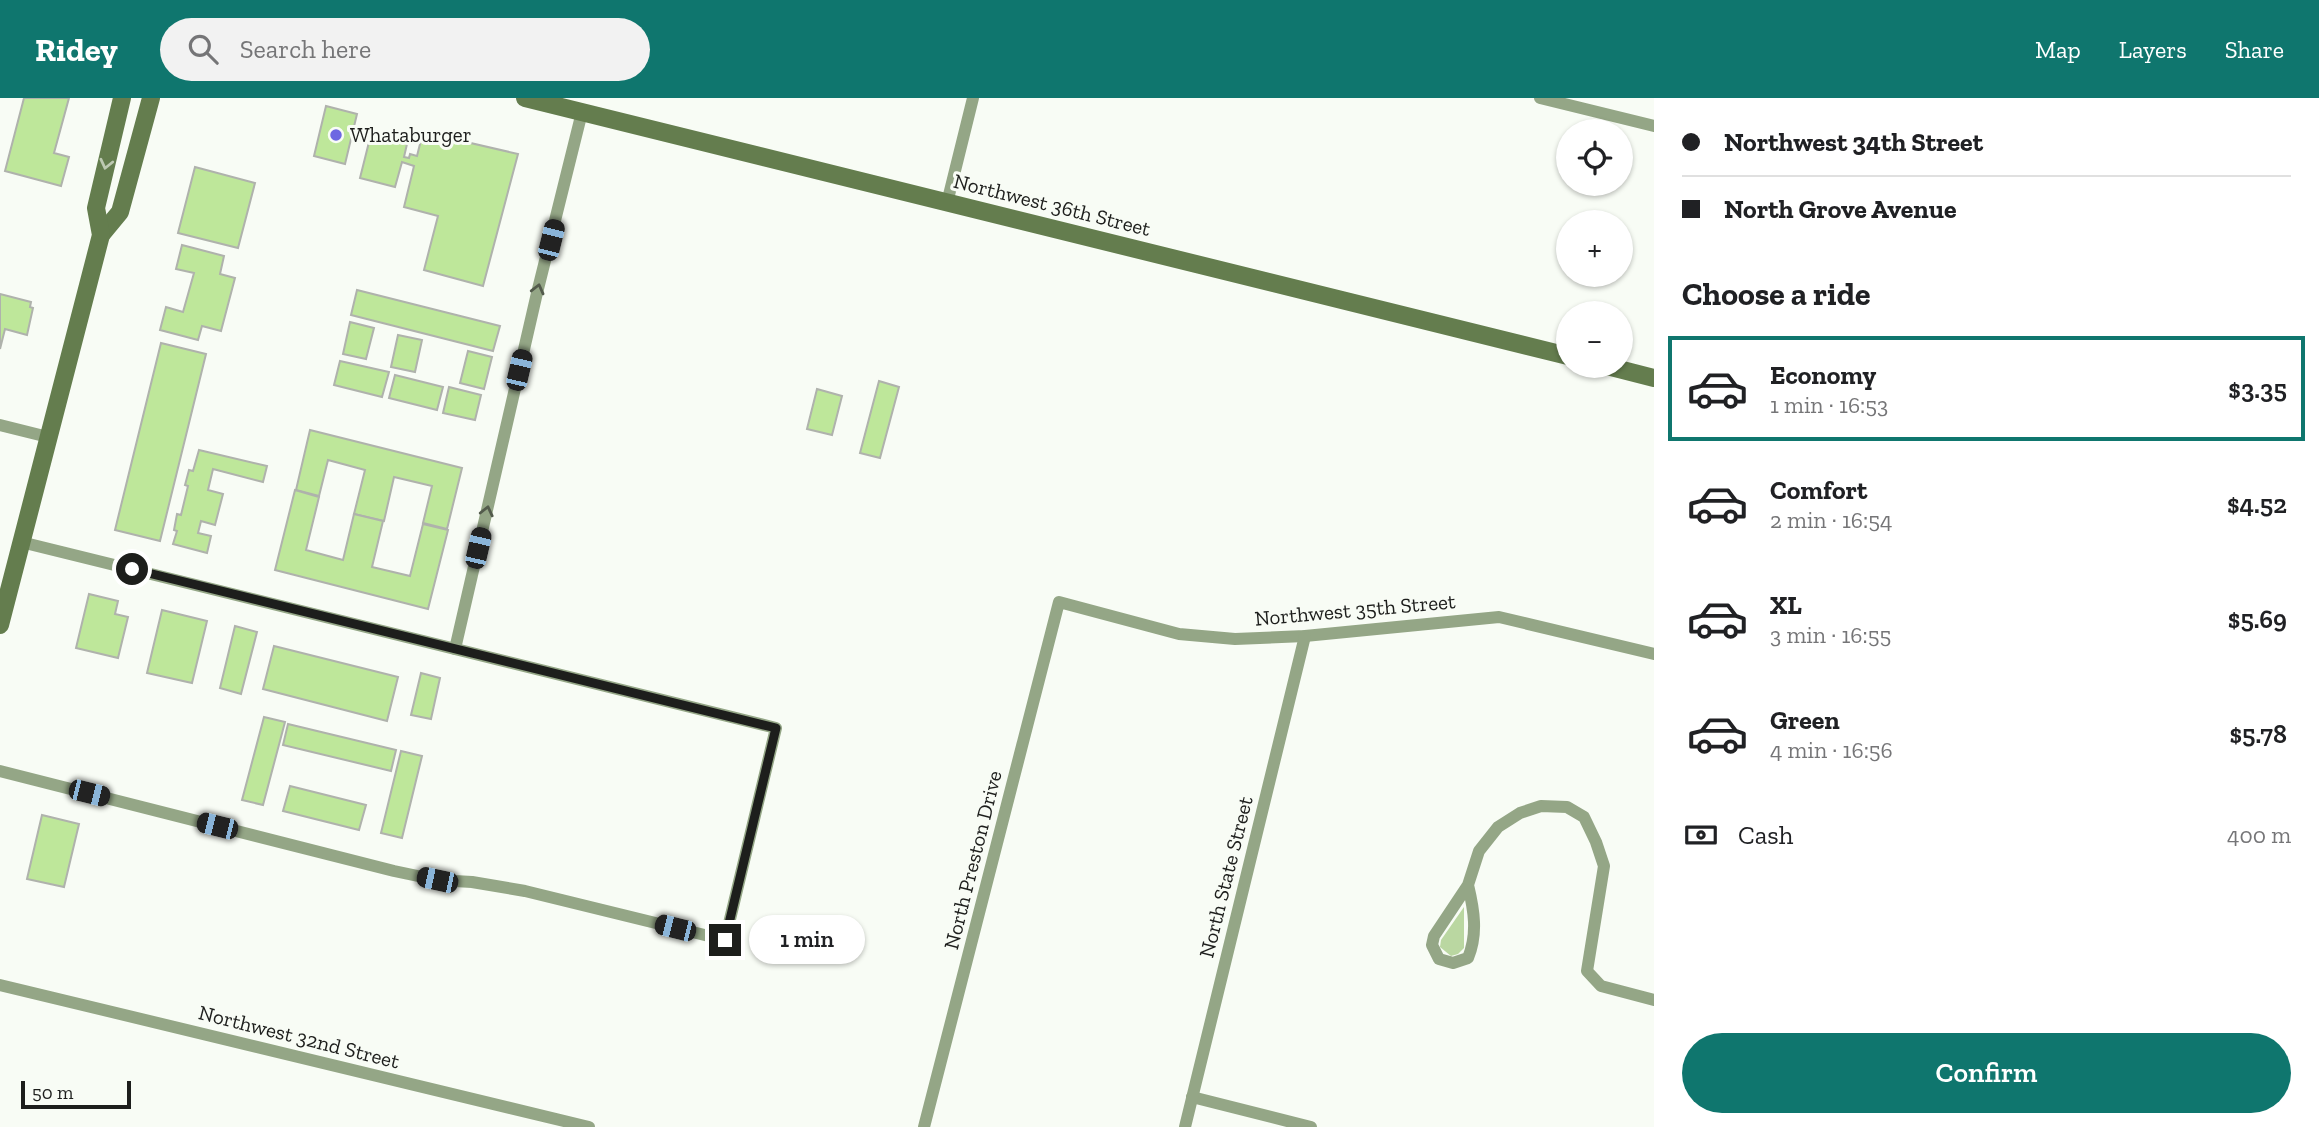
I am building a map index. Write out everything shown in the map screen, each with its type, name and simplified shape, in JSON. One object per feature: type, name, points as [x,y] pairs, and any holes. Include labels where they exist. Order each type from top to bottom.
[{"type":"main road","points":[[101,235],[96,208],[122,98]]},
{"type":"main road","points":[[0,625],[101,235],[120,212],[151,98]]},
{"type":"main road","name":"Northwest 36th Street","points":[[525,98],[544,100],[582,112],[1556,353]]},
{"type":"main road","points":[[1633,373],[1654,378]]},
{"type":"street","points":[[947,202],[973,98]]},
{"type":"street","points":[[1540,98],[1654,126]]},
{"type":"street","points":[[455,649],[582,112]]},
{"type":"street","points":[[0,425],[48,437]]},
{"type":"street","points":[[0,771],[394,871],[437,880],[472,882],[525,891],[725,940],[776,728],[21,542]]},
{"type":"street","name":"Northwest 35th Street","points":[[1059,602],[1179,634],[1235,639],[1305,636],[1499,617],[1654,654]]},
{"type":"street","name":"North Preston Drive","points":[[924,1127],[1059,602]]},
{"type":"street","name":"North State Street","points":[[1185,1127],[1305,636]]},
{"type":"street","points":[[1468,885],[1474,907],[1473,945],[1468,958],[1453,963],[1438,959],[1432,946],[1434,936],[1468,885],[1479,851],[1498,827],[1520,813],[1541,806],[1567,807],[1584,817],[1604,866],[1587,971],[1601,986],[1654,1000]]},
{"type":"street","name":"Northwest 32nd Street","points":[[0,985],[589,1127]]},
{"type":"street","points":[[1192,1097],[1311,1127]]},
{"type":"green space","points":[[1464,907],[1464,948],[1451,956],[1440,947],[1441,940]]},
{"type":"building","points":[[24,98],[69,98],[54,153],[69,157],[61,186],[5,171]]},
{"type":"building","name":"Whataburger","points":[[326,106],[357,114],[345,164],[314,156]]},
{"type":"building","points":[[423,132],[518,154],[483,286],[424,270],[438,216],[404,207],[414,166],[402,162],[395,187],[360,178],[371,134],[407,144],[404,157],[409,158],[410,154],[417,156]]},
{"type":"building","points":[[195,167],[255,183],[238,248],[178,233]]},
{"type":"building","points":[[182,245],[224,256],[220,274],[235,278],[221,331],[202,326],[198,340],[160,330],[166,307],[183,312],[194,273],[176,269]]},
{"type":"building","points":[[357,290],[500,326],[493,351],[351,315]]},
{"type":"building","points":[[0,294],[31,302],[30,307],[33,308],[27,335],[5,329],[0,349]]},
{"type":"building","points":[[350,322],[374,328],[366,359],[343,354]]},
{"type":"building","points":[[398,335],[422,340],[415,372],[391,367]]},
{"type":"building","points":[[161,343],[206,354],[160,541],[115,530]]},
{"type":"building","points":[[468,351],[492,357],[484,389],[460,383]]},
{"type":"building","points":[[340,361],[389,372],[382,397],[334,385]]},
{"type":"building","points":[[395,375],[443,387],[437,410],[389,398]]},
{"type":"building","points":[[879,381],[899,387],[880,458],[860,453]]},
{"type":"building","points":[[449,387],[481,395],[475,420],[443,413]]},
{"type":"building","points":[[817,389],[842,396],[832,435],[807,429]]},
{"type":"building","points":[[310,430],[462,468],[447,529],[423,523],[432,486],[394,477],[384,521],[354,514],[365,470],[328,460],[319,496],[296,490]]},
{"type":"building","points":[[199,450],[267,466],[263,482],[213,469],[208,490],[223,494],[215,525],[201,521],[198,533],[211,536],[207,553],[173,544],[177,531],[174,530],[177,514],[181,515],[189,470],[193,471]]},
{"type":"building","points":[[295,490],[319,497],[306,550],[343,560],[354,514],[383,521],[372,567],[410,576],[423,524],[448,530],[428,609],[275,570]]},
{"type":"building","points":[[89,594],[118,601],[115,614],[128,617],[118,658],[76,648]]},
{"type":"building","points":[[162,610],[207,621],[192,683],[147,673]]},
{"type":"building","points":[[235,626],[257,632],[241,694],[220,688]]},
{"type":"building","points":[[274,646],[398,677],[387,721],[263,689]]},
{"type":"building","points":[[421,673],[440,678],[431,719],[411,715]]},
{"type":"building","points":[[264,717],[285,722],[263,805],[242,800]]},
{"type":"building","points":[[288,724],[396,750],[391,771],[283,745]]},
{"type":"building","points":[[401,751],[422,756],[402,838],[381,833]]},
{"type":"building","points":[[290,786],[366,805],[359,830],[283,811]]},
{"type":"building","points":[[42,815],[79,824],[64,887],[27,879]]},
{"type":"place","name":"Whataburger","points":[[336,135]]},
{"type":"route","points":[[132,569],[776,728],[725,940]]}]
